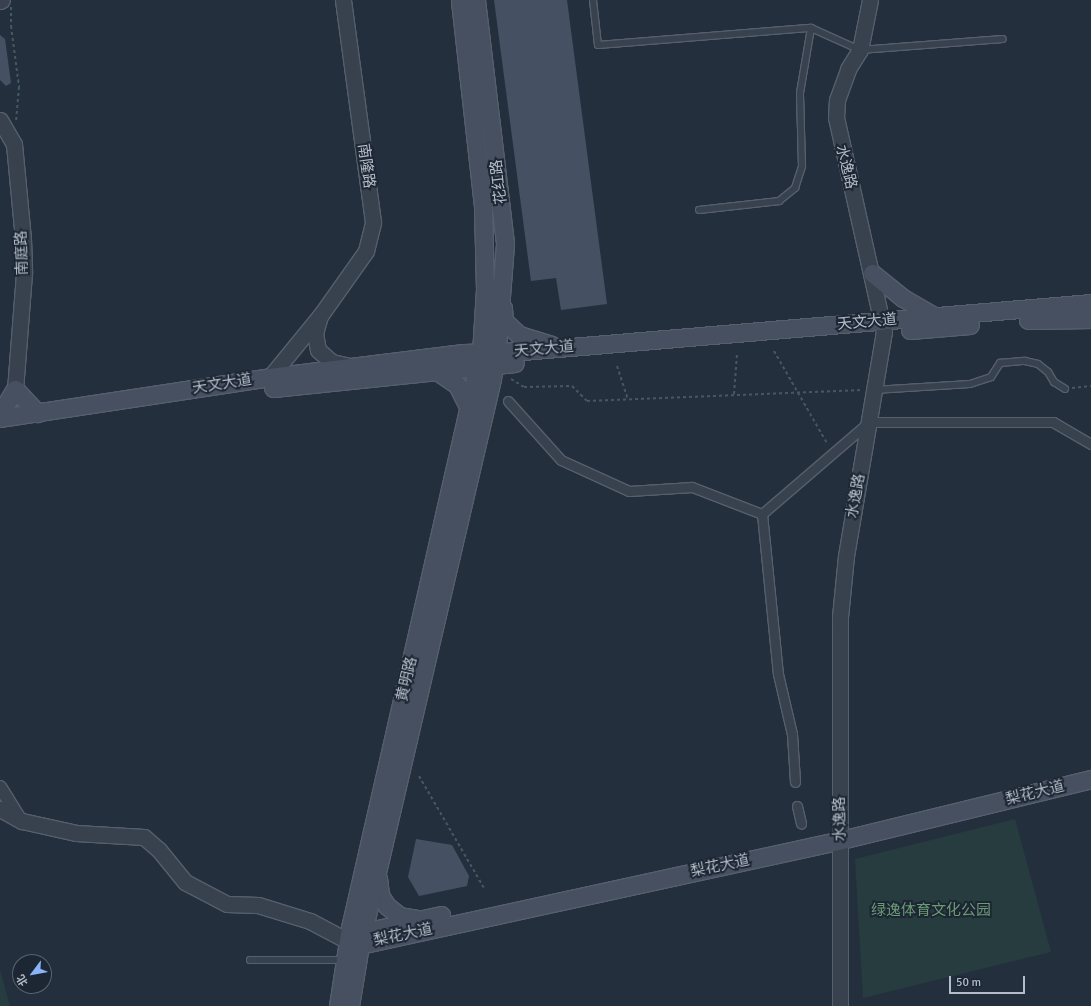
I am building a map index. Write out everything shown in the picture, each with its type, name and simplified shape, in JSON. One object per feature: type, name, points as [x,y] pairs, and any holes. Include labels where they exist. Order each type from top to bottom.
[{"type":"main road","name":"花红路","points":[[460,0],[484,206],[487,359]]},
{"type":"main road","name":"花红路","points":[[476,0],[502,204],[505,243],[502,300],[487,359]]},
{"type":"main road","points":[[484,206],[490,225],[497,228],[501,222],[502,204]]},
{"type":"main road","points":[[872,272],[903,298],[934,316]]},
{"type":"main road","points":[[502,300],[504,321],[519,335],[560,347]]},
{"type":"main road","name":"天文大道","points":[[0,418],[270,377],[353,366],[487,359],[883,327],[934,316],[1091,303]]},
{"type":"main road","name":"天文大道","points":[[0,430],[271,388],[438,372],[487,359],[560,347],[1049,318],[1091,319]]},
{"type":"main road","name":"黄明路","points":[[350,1006],[355,936],[469,409],[487,359]]},
{"type":"main road","name":"黄明路","points":[[338,1006],[345,960],[355,936],[378,869],[490,384],[487,359]]},
{"type":"main road","points":[[438,372],[457,386],[469,409]]},
{"type":"main road","points":[[0,414],[14,389],[37,413]]},
{"type":"main road","name":"梨花大道","points":[[355,936],[421,919],[841,835],[1091,768]]},
{"type":"main road","name":"梨花大道","points":[[355,936],[841,835],[1091,779]]},
{"type":"main road","points":[[378,869],[380,895],[387,906],[400,916],[421,919]]},
{"type":"street","name":"南隆路","points":[[270,377],[320,316],[366,251],[373,222],[343,0]]},
{"type":"street","name":"水逸路","points":[[840,1006],[840,617],[846,556],[869,422],[883,327],[872,272],[836,118],[837,100],[848,70],[860,50],[870,0]]},
{"type":"street","name":"南庭路","points":[[0,120],[14,144],[24,272],[14,389]]},
{"type":"street","points":[[320,316],[315,334],[318,350],[332,362],[353,366]]},
{"type":"street","points":[[508,401],[561,460],[629,491],[692,487],[762,514]]},
{"type":"street","points":[[762,514],[869,422],[1053,422],[1091,444]]},
{"type":"street","points":[[762,514],[778,674],[792,734],[795,782]]},
{"type":"street","points":[[0,787],[22,821]]},
{"type":"street","points":[[797,806],[801,824]]},
{"type":"street","points":[[0,809],[22,821],[76,833],[144,837],[159,850],[185,882],[227,904],[258,905],[355,936]]},
{"type":"lane","points":[[594,0],[598,45],[811,28],[860,50],[1002,39]]},
{"type":"lane","points":[[699,210],[779,201],[795,188],[802,166],[800,93],[811,28]]},
{"type":"lane","points":[[874,390],[970,384],[991,377],[1000,363],[1025,361],[1038,364],[1048,372],[1054,382],[1065,388]]},
{"type":"lane","points":[[250,960],[345,960]]},
{"type":"path","points":[[11,0],[11,26],[19,87],[14,144]]},
{"type":"path","points":[[774,351],[796,392],[833,453]]},
{"type":"path","points":[[734,394],[737,354]]},
{"type":"path","points":[[617,366],[628,399]]},
{"type":"path","points":[[511,379],[524,387],[572,386],[587,401],[734,394],[874,390]]},
{"type":"path","points":[[1065,388],[1091,386]]},
{"type":"path","points":[[419,776],[484,888]]},
{"type":"green space","name":"绿逸体育文化公园","points":[[1015,819],[1051,952],[863,998],[855,859]]},
{"type":"green space","points":[[0,970],[10,1006],[0,1006]]},
{"type":"building","points":[[494,0],[567,0],[607,304],[561,310],[556,278],[531,281]]},
{"type":"building","points":[[0,35],[5,39],[11,83],[6,86],[0,80]]},
{"type":"building","points":[[416,839],[452,845],[469,876],[467,886],[419,896],[408,877]]}]
